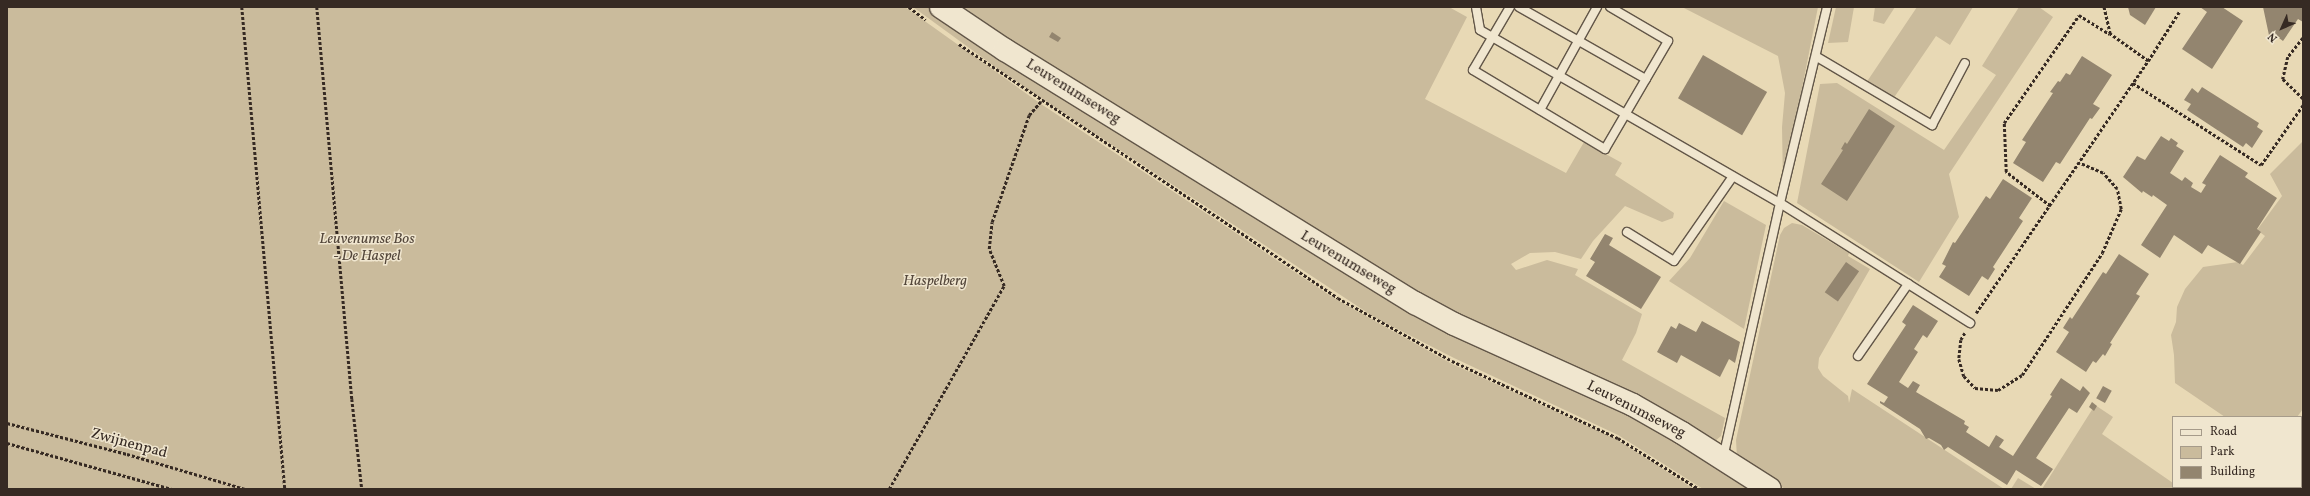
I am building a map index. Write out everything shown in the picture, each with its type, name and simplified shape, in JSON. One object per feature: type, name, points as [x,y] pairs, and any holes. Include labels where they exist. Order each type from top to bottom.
[{"type":"main road","name":"Leuvenumseweg","points":[[936,15],[1005,50],[1415,304],[1454,324],[1633,406],[1723,459],[1770,489]]},
{"type":"lane","points":[[1476,7],[1480,30],[1780,203],[1970,323]]},
{"type":"lane","points":[[1510,7],[1473,70],[1605,149],[1668,41],[1610,7]]},
{"type":"lane","points":[[1519,7],[1646,79]]},
{"type":"lane","points":[[1540,110],[1597,7]]},
{"type":"lane","points":[[1723,459],[1780,203],[1817,57],[1827,7]]},
{"type":"lane","points":[[1817,57],[1932,125],[1965,63]]},
{"type":"lane","points":[[1627,232],[1674,261],[1732,176]]},
{"type":"lane","points":[[1858,356],[1908,284]]},
{"type":"path","points":[[242,7],[285,489]]},
{"type":"path","points":[[317,7],[352,399],[362,489]]},
{"type":"path","points":[[909,7],[936,15]]},
{"type":"path","points":[[2104,7],[2110,34]]},
{"type":"path","points":[[2079,163],[2103,173],[2117,189],[2121,209],[2102,253],[2022,375],[1998,390],[1975,388],[1964,376],[1959,359],[1961,340],[1970,323],[2148,61],[2179,12]]},
{"type":"path","points":[[2050,206],[2006,172],[2004,123],[2079,15],[2110,34],[2148,61]]},
{"type":"path","points":[[2303,38],[2288,57],[2283,79],[2303,98]]},
{"type":"path","name":"Leuvenumseweg","points":[[954,41],[1041,101],[1338,298],[1373,319],[1452,361],[1618,438],[1699,489]]},
{"type":"path","points":[[2133,83],[2261,165],[2303,106]]},
{"type":"path","points":[[889,489],[1004,286],[989,249],[992,222],[1029,114],[1041,101]]},
{"type":"path","name":"Zwijnenpad","points":[[7,423],[127,454],[244,489]]},
{"type":"path","name":"Zwijnenpad","points":[[7,443],[172,489]]},
{"type":"green space","points":[[7,7],[905,7],[1041,104],[1337,300],[1452,364],[1616,439],[1694,489],[7,489]]},
{"type":"green space","points":[[913,7],[929,7],[1000,55],[1630,413],[1758,489],[1703,489],[1618,435],[1454,358],[1374,317],[1050,104],[994,66]]},
{"type":"green space","points":[[954,7],[1449,7],[1467,17],[1425,99],[1566,173],[1584,142],[1622,163],[1615,175],[1674,213],[1673,218],[1662,222],[1625,206],[1593,241],[1581,259],[1555,252],[1530,253],[1511,264],[1516,270],[1547,260],[1578,269],[1575,275],[1642,314],[1636,333],[1622,360],[1725,418],[1721,436],[1714,442],[1457,317]]},
{"type":"green space","points":[[1682,7],[1818,7],[1783,185],[1782,127],[1785,93],[1778,56]]},
{"type":"green space","points":[[1836,7],[1854,7],[1848,42],[1828,43]]},
{"type":"green space","points":[[1875,7],[1895,7],[1884,24],[1873,21]]},
{"type":"green space","points":[[1917,7],[1973,7],[1950,45],[1936,36],[1893,99],[1866,83]]},
{"type":"green space","points":[[2019,7],[2039,7],[2053,17],[1949,174],[1959,217],[1919,282],[1797,203],[1820,84],[1837,83],[1944,150],[1996,75],[1982,66]]},
{"type":"green space","points":[[2303,141],[2303,409],[2298,416],[2224,416],[2175,383],[2174,355],[2171,335],[2176,322],[2177,307],[2185,289],[2203,267],[2238,262],[2243,265],[2265,236],[2257,230],[2282,196],[2270,174]]},
{"type":"green space","points":[[1724,201],[1766,225],[1744,329],[1669,281],[1690,258]]},
{"type":"green space","points":[[1792,223],[1802,225],[1849,253],[1848,256],[1870,269],[1819,358],[1818,368],[1823,376],[1848,396],[1849,403],[1852,389],[2004,489],[1785,489],[1737,458],[1736,440],[1780,235],[1784,228]]},
{"type":"green space","points":[[2095,405],[2113,417],[2102,434],[2172,482],[2172,488],[2182,489],[2042,489]]},
{"type":"green space","points":[[2018,478],[2036,489],[2011,489]]},
{"type":"building","points":[[2128,7],[2156,7],[2145,25],[2130,15]]},
{"type":"building","points":[[2200,7],[2222,7],[2243,21],[2212,69],[2182,49],[2207,12]]},
{"type":"building","points":[[2263,7],[2303,7],[2303,22],[2298,19],[2283,41],[2279,38],[2270,40]]},
{"type":"building","points":[[1052,32],[1061,38],[1058,42],[1049,37]]},
{"type":"building","points":[[1703,55],[1767,92],[1742,135],[1678,98]]},
{"type":"building","points":[[2082,56],[2112,75],[2093,104],[2100,108],[2092,119],[2090,118],[2060,164],[2056,162],[2043,182],[2013,163],[2026,142],[2022,140],[2053,93],[2050,92],[2058,81],[2060,82],[2066,73],[2070,75]]},
{"type":"building","points":[[2202,87],[2259,123],[2257,127],[2263,131],[2252,148],[2246,143],[2243,147],[2187,110],[2191,104],[2184,100],[2192,88],[2198,93]]},
{"type":"building","points":[[1869,109],[1895,126],[1847,201],[1821,184],[1843,150],[1841,149],[1845,142],[1847,144]]},
{"type":"building","points":[[2161,136],[2169,141],[2171,138],[2178,143],[2176,146],[2184,151],[2170,173],[2182,181],[2185,177],[2193,183],[2191,187],[2201,193],[2206,185],[2202,183],[2220,155],[2248,173],[2245,177],[2277,198],[2257,229],[2261,232],[2240,264],[2208,245],[2202,254],[2174,235],[2160,258],[2141,245],[2167,205],[2153,195],[2152,197],[2143,191],[2142,193],[2123,177],[2137,156],[2145,160]]},
{"type":"building","points":[[2003,179],[2032,198],[2019,218],[2023,221],[1993,267],[1995,269],[1988,280],[1982,276],[1969,296],[1939,277],[1946,266],[1942,264],[1953,242],[1955,243],[1986,196],[1990,199]]},
{"type":"building","points":[[1605,234],[1613,238],[1609,245],[1661,277],[1641,309],[1586,276],[1595,262],[1590,259]]},
{"type":"building","points":[[2119,254],[2149,274],[2136,294],[2140,296],[2110,343],[2112,344],[2105,356],[2103,354],[2096,363],[2093,361],[2086,372],[2056,352],[2069,332],[2063,328],[2070,317],[2072,319],[2103,272],[2106,274]]},
{"type":"building","points":[[1846,262],[1859,271],[1838,301],[1825,292]]},
{"type":"building","points":[[1913,305],[1938,321],[1927,338],[1923,335],[1914,349],[1918,352],[1899,382],[1908,388],[1913,381],[1920,385],[1916,392],[1965,421],[1964,424],[1969,427],[1966,432],[1989,447],[1996,435],[2004,440],[1999,447],[2013,456],[2052,396],[2050,395],[2061,378],[2080,391],[2083,386],[2090,393],[2077,413],[2069,408],[2036,458],[2053,469],[2041,486],[2016,470],[2007,485],[1948,447],[1944,450],[1941,445],[1929,438],[1926,439],[1920,429],[1880,403],[1880,401],[1884,403],[1888,397],[1867,384],[1906,325],[1902,322]]},
{"type":"building","points":[[1702,321],[1740,342],[1735,363],[1729,359],[1720,377],[1681,355],[1677,363],[1657,352],[1671,326],[1676,329],[1679,323],[1696,332]]},
{"type":"building","points":[[2103,386],[2112,391],[2105,403],[2096,398]]},
{"type":"building","points":[[2092,402],[2097,406],[2094,411],[2089,407]]},
{"type":"park label","name":"Leuvenumse Bos - De Haspel","points":[[367,248]]},
{"type":"park label","name":"Haspelberg","points":[[935,282]]}]
